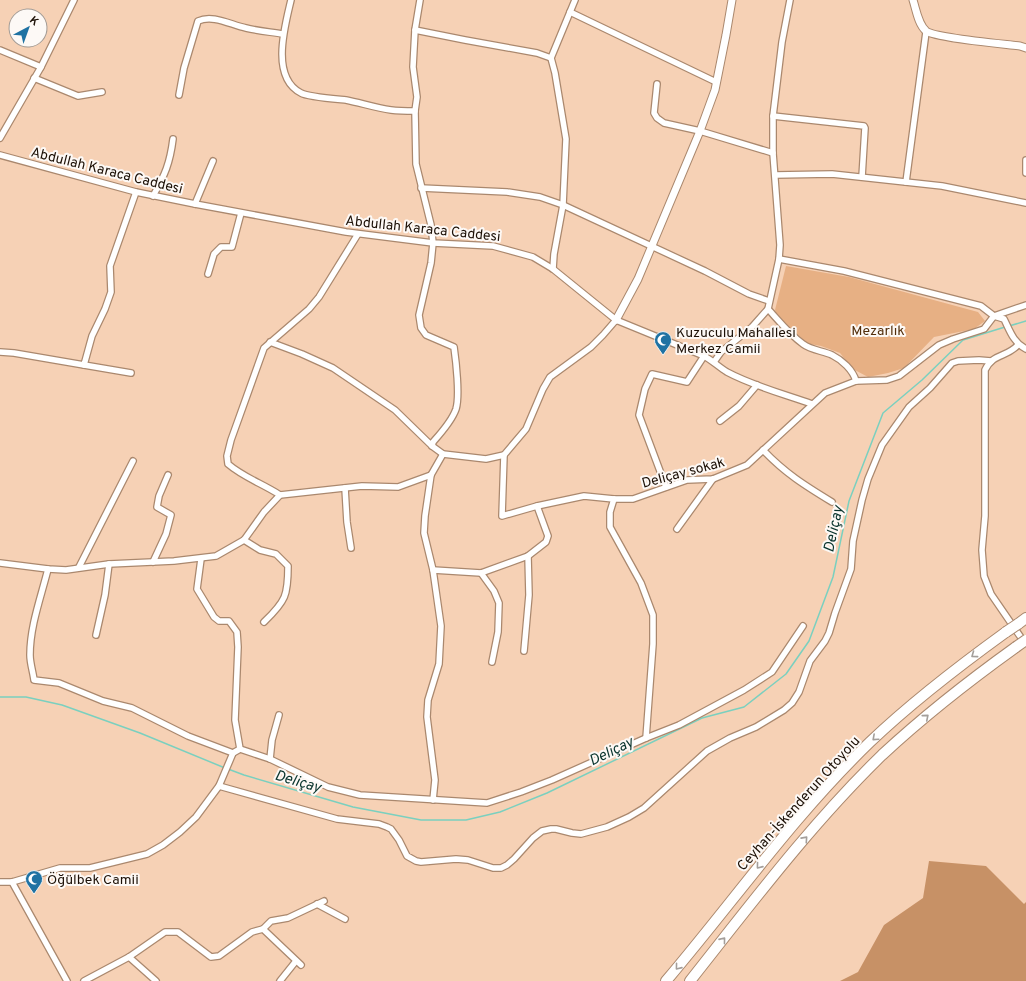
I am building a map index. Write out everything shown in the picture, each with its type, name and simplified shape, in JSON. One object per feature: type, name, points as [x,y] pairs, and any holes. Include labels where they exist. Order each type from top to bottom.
[{"type":"highway","name":"Ceyhan-İskenderun Otoyolu","points":[[666,981],[785,835],[870,742],[957,668],[1022,621]]},
{"type":"highway","name":"Ceyhan-İskenderun Otoyolu","points":[[690,981],[799,846],[849,790],[883,755],[968,682],[1021,646],[1026,640]]},
{"type":"street","points":[[291,0],[283,34],[283,65],[294,88],[302,94],[349,101],[392,110],[415,111]]},
{"type":"street","points":[[420,0],[415,30],[413,68],[417,97],[415,111],[416,164],[431,225],[433,243],[431,263],[419,315],[421,328],[426,335],[454,346],[457,392],[456,409],[444,428],[432,442],[432,446]]},
{"type":"street","points":[[553,269],[554,254],[563,205],[566,139],[555,73],[551,58],[575,0]]},
{"type":"street","points":[[270,342],[333,368],[395,410],[432,446],[443,454],[486,459],[504,455],[526,429],[543,389],[550,377],[591,347],[603,335],[616,320],[638,279],[700,131],[716,82],[732,0]]},
{"type":"street","points":[[714,362],[721,352],[752,327],[768,309],[779,259],[780,245],[773,153],[773,116],[782,42],[790,0]]},
{"type":"street","points":[[906,182],[926,32],[921,24],[913,0]]},
{"type":"street","points":[[0,138],[41,67],[72,1]]},
{"type":"street","points":[[570,12],[716,82]]},
{"type":"street","points":[[179,95],[184,68],[198,21],[206,18],[230,23],[246,29],[283,34]]},
{"type":"street","points":[[415,30],[537,53],[551,58]]},
{"type":"street","points":[[926,32],[943,36],[1026,48]]},
{"type":"street","points":[[0,50],[41,67]]},
{"type":"street","points":[[34,78],[78,96],[102,92]]},
{"type":"street","points":[[657,84],[654,113],[657,118],[664,123],[700,131],[773,153]]},
{"type":"street","points":[[773,116],[864,126],[862,177]]},
{"type":"street","points":[[153,196],[162,180],[170,160],[173,139]]},
{"type":"street","name":"Abdullah Karaca Caddesi","points":[[0,155],[136,192],[241,213],[358,234],[433,243],[493,246],[533,257],[553,269],[616,320],[704,356],[726,371],[757,385],[812,404]]},
{"type":"street","points":[[1026,160],[1026,173]]},
{"type":"street","points":[[195,204],[213,161]]},
{"type":"street","points":[[775,175],[832,174],[862,177],[942,186],[1026,203]]},
{"type":"street","points":[[421,188],[507,192],[540,197],[563,205],[705,271],[749,294],[769,301]]},
{"type":"street","points":[[84,365],[92,336],[105,309],[111,292],[110,266],[136,192]]},
{"type":"street","points":[[208,274],[214,254],[221,247],[232,247],[241,213]]},
{"type":"street","points":[[358,234],[319,298],[309,309],[264,348],[231,440],[227,456],[228,464],[235,470],[265,485],[280,495],[362,486],[398,488],[431,475]]},
{"type":"street","points":[[779,259],[844,271],[981,306],[994,316],[1004,319],[1012,337],[1018,344],[1026,349]]},
{"type":"street","points":[[994,316],[1026,305]]},
{"type":"street","points":[[768,309],[786,330],[804,345],[832,355],[840,360],[853,372],[856,381]]},
{"type":"street","name":"Deliçay sokak","points":[[504,455],[502,516],[537,506],[584,496],[614,499],[633,498],[687,480],[713,479],[747,465],[825,393],[856,381],[887,380],[899,376],[940,345],[984,329],[994,316]]},
{"type":"street","points":[[1018,344],[1012,351],[993,359],[985,370],[985,516],[982,550],[984,576],[991,594],[1021,646]]},
{"type":"street","points":[[0,352],[131,372]]},
{"type":"street","points":[[666,487],[639,415],[645,390],[652,374],[687,382],[704,356]]},
{"type":"street","points":[[219,786],[337,819],[379,824],[387,827],[391,829],[399,840],[407,856],[416,861],[421,862],[456,859],[468,860],[494,868],[501,868],[507,865],[533,838],[542,832],[556,829],[581,834],[607,827],[630,817],[644,808],[707,751],[723,741],[756,727],[784,710],[796,698],[810,661],[829,633],[834,613],[851,569],[854,536],[862,500],[868,479],[882,445],[909,407],[930,388],[952,363],[958,361],[991,361]]},
{"type":"street","points":[[720,421],[739,406],[757,385]]},
{"type":"street","points":[[763,450],[777,464],[801,483],[832,502]]},
{"type":"street","points":[[434,800],[435,780],[427,717],[428,700],[439,664],[441,626],[434,570],[424,533],[431,475],[443,454]]},
{"type":"street","points":[[79,568],[133,461]]},
{"type":"street","points":[[154,562],[166,534],[171,515],[157,508],[159,496],[168,475]]},
{"type":"street","points":[[677,529],[713,479]]},
{"type":"street","points":[[345,488],[347,522],[351,548]]},
{"type":"street","points":[[0,563],[66,570],[109,564],[201,559],[216,556],[244,540],[264,512],[280,495]]},
{"type":"street","points":[[614,499],[610,512],[610,527],[641,583],[653,615],[654,644],[646,738]]},
{"type":"street","points":[[434,570],[481,572],[528,556],[546,542],[548,536],[537,506]]},
{"type":"street","points":[[244,540],[260,550],[276,554],[288,566],[288,587],[286,594],[273,613],[264,622]]},
{"type":"street","points":[[524,651],[529,595],[528,556]]},
{"type":"street","points":[[201,559],[197,589],[214,617],[219,621],[229,621],[236,632],[238,647],[235,720],[240,749]]},
{"type":"street","points":[[96,635],[109,564]]},
{"type":"street","points":[[48,569],[31,642],[30,657],[34,680],[60,684],[103,701],[132,708],[232,756]]},
{"type":"street","points":[[481,572],[494,590],[499,603],[498,632],[492,662]]},
{"type":"street","points":[[240,749],[270,759],[328,787],[360,795],[487,802],[500,799],[552,780],[679,725],[744,690],[772,672],[803,626]]},
{"type":"street","points":[[270,759],[272,740],[279,715]]},
{"type":"street","points":[[0,882],[12,882],[60,868],[90,868],[147,854],[163,845],[196,817],[219,786],[232,756],[240,749]]},
{"type":"street","points":[[12,882],[67,981]]},
{"type":"street","points":[[84,981],[129,957],[165,932],[178,932],[211,957],[219,956],[252,932],[263,929],[271,921],[288,918],[324,901]]},
{"type":"street","points":[[317,904],[345,919]]},
{"type":"street","points":[[263,929],[301,965]]},
{"type":"street","points":[[129,957],[156,981]]},
{"type":"street","points":[[280,981],[296,960]]},
{"type":"green space","name":"Mezarlık","points":[[786,266],[849,277],[978,312],[985,321],[974,329],[934,337],[904,368],[868,377],[853,369],[840,353],[821,346],[805,343],[778,319],[775,310]]},
{"type":"shaded area","points":[[929,861],[986,866],[1024,904],[1026,902],[1026,981],[840,981],[858,972],[884,925],[923,898]]},
{"type":"waterway","name":"Deliçay","points":[[1009,326],[1026,321]]},
{"type":"waterway","name":"Deliçay","points":[[228,769],[353,807],[421,820],[466,820],[500,812],[547,793],[702,718],[744,707],[786,674],[809,641],[833,577],[849,501],[883,413],[922,380],[963,340],[1005,327]]},
{"type":"waterway","name":"Deliçay","points":[[0,697],[26,697],[62,705],[140,733],[225,768]]},
{"type":"place","name":"Kuzuculu Mahallesi Merkez Camii","points":[[663,355]]},
{"type":"place","name":"Öğülbek Camii","points":[[34,894]]}]
